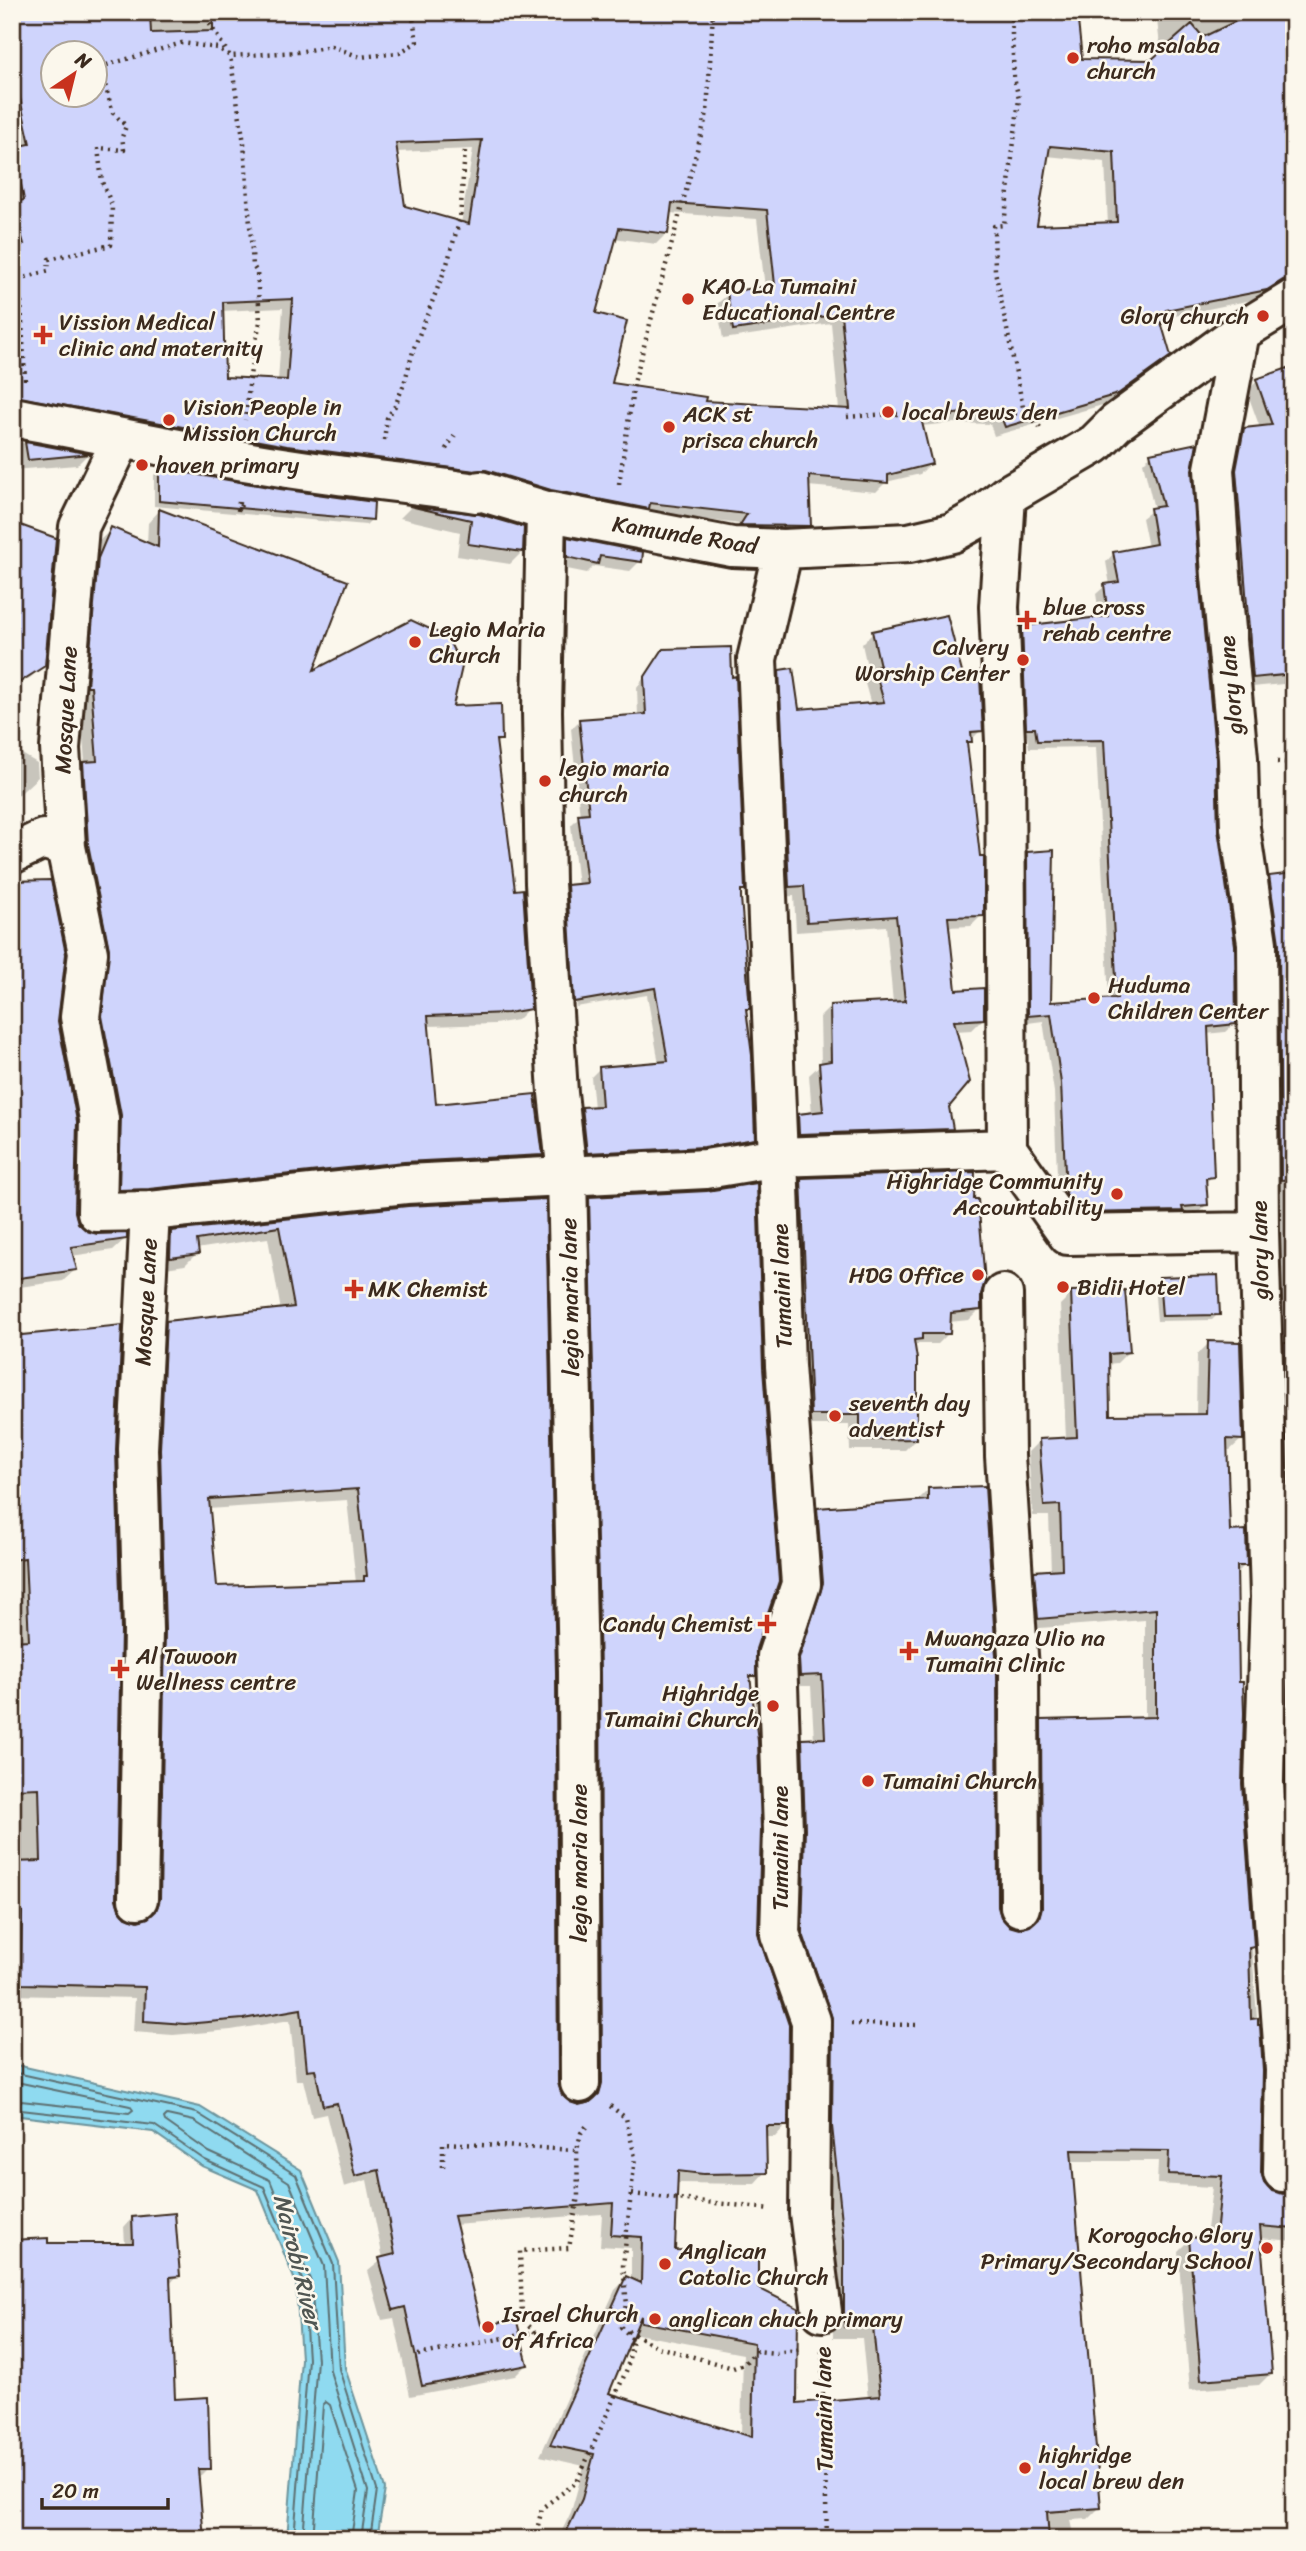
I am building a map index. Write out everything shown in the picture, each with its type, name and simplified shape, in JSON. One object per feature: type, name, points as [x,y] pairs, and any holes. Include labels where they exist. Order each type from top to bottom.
[{"type":"street","name":"Kamunde Road","points":[[12,417],[122,438],[253,447],[476,493],[480,491],[546,511],[732,547],[783,549],[909,543],[952,533],[977,519],[1006,496],[1095,444],[1116,423],[1240,332],[1294,299]]},
{"type":"street","name":"glory lane","points":[[1240,332],[1214,470],[1238,758],[1240,828],[1256,943],[1259,1232],[1270,1597],[1264,1782],[1285,2070],[1283,2172]]},
{"type":"street","name":"Mosque Lane","points":[[122,438],[79,527],[60,748],[66,847],[88,953],[80,1017],[99,1119],[97,1212],[150,1211],[138,1450],[143,1630],[138,1899]]},
{"type":"street","points":[[1006,496],[999,607],[1005,741],[1007,1149],[1068,1235],[1259,1232]]},
{"type":"street","name":"legio maria lane","points":[[546,511],[542,711],[545,884],[558,1093],[567,1175],[578,1672],[594,2100]]},
{"type":"street","name":"Tumaini lane","points":[[783,549],[757,659],[764,766],[785,1366],[801,1584],[777,1656],[783,1830],[780,1934],[811,2021],[809,2213],[822,2312]]},
{"type":"street","points":[[12,854],[43,839],[66,847]]},
{"type":"street","points":[[150,1211],[406,1184],[706,1169],[778,1156],[1007,1149]]},
{"type":"street","points":[[1003,1294],[1005,1456],[1019,1670],[1020,1907]]},
{"type":"path","points":[[202,12],[230,56],[244,143],[260,322],[252,360],[253,447],[238,511],[239,499]]},
{"type":"path","points":[[26,381],[21,302],[15,280],[48,271],[49,259],[111,244],[112,205],[103,182],[98,148],[124,150],[122,137],[126,126],[113,113],[100,67],[182,43],[218,48],[230,56],[298,52],[331,46],[360,57],[399,52],[417,42],[412,12]]},
{"type":"path","points":[[618,488],[634,383],[707,113],[713,12]]},
{"type":"path","points":[[1011,12],[1014,78],[1018,99],[1004,225],[994,226],[995,271],[1024,412],[1051,438]]},
{"type":"path","points":[[384,443],[387,418],[404,384],[414,348],[447,264],[460,219],[465,150]]},
{"type":"path","points":[[847,417],[887,414],[1006,415],[1024,412]]},
{"type":"path","points":[[811,2021],[871,2026],[918,2025]]},
{"type":"path","points":[[418,2355],[535,2332],[522,2319],[520,2251],[569,2248],[578,2196],[577,2150],[594,2100],[619,2110],[626,2118],[635,2157],[623,2266],[627,2305],[621,2328]]},
{"type":"path","points":[[443,2167],[443,2143],[577,2150]]},
{"type":"path","points":[[632,2194],[809,2213]]},
{"type":"path","points":[[621,2328],[658,2347],[733,2368],[744,2364],[756,2351],[776,2353],[804,2348],[822,2312]]},
{"type":"path","name":"Tumaini lane","points":[[822,2312],[827,2539]]},
{"type":"path","points":[[535,2539],[542,2508],[577,2482],[627,2369],[633,2339],[621,2328]]},
{"type":"water","name":"Nairobi River","points":[[12,2064],[200,2107],[301,2170],[339,2262],[345,2368],[385,2489],[377,2539],[287,2539],[301,2359],[296,2283],[258,2190],[202,2166],[153,2132],[12,2115]]},
{"type":"building","points":[[12,12],[150,12],[151,33],[213,31],[213,12],[1077,12],[1082,59],[1151,60],[1192,24],[1203,37],[1255,12],[1294,12],[1294,277],[1267,290],[1166,310],[1168,321],[1161,322],[1171,356],[1118,394],[1005,427],[1000,414],[963,413],[921,418],[932,464],[888,475],[888,483],[809,476],[811,526],[740,525],[747,514],[650,503],[649,509],[551,490],[486,470],[475,471],[287,446],[12,396],[12,247],[24,244],[12,203],[24,200],[14,147],[30,144],[12,62]],"holes":[[[482,140],[469,224],[405,206],[396,143]],[[1050,146],[1114,152],[1117,222],[1037,225]],[[672,203],[767,210],[775,285],[727,292],[733,330],[841,314],[850,409],[705,401],[706,397],[612,383],[627,321],[596,313],[619,228],[668,234]],[[293,299],[287,380],[225,377],[223,302]]]},
{"type":"building","points":[[1294,366],[1294,674],[1253,678],[1236,470],[1244,428],[1272,425],[1256,379]]},
{"type":"building","points":[[25,442],[47,446],[90,454],[28,460]]},
{"type":"building","points":[[1197,443],[1192,470],[1216,759],[1218,829],[1235,945],[1236,1024],[1208,1027],[1214,1177],[1206,1178],[1208,1205],[1182,1207],[1183,1211],[1079,1213],[1066,1194],[1061,1083],[1051,1014],[1028,1016],[1027,852],[1054,850],[1051,1002],[1117,998],[1104,740],[1037,741],[1035,728],[1026,728],[1022,626],[1108,616],[1104,584],[1119,582],[1113,552],[1156,544],[1150,508],[1163,506],[1150,453]]},
{"type":"building","points":[[159,468],[374,502],[373,520],[159,501]]},
{"type":"building","points":[[409,506],[479,514],[524,527],[523,552],[468,544],[471,520]]},
{"type":"building","points":[[159,509],[348,581],[314,670],[411,620],[447,637],[462,667],[453,706],[501,704],[502,740],[496,740],[515,890],[523,889],[531,1009],[508,1013],[428,1016],[436,1104],[535,1094],[543,1155],[404,1162],[119,1190],[121,1115],[102,1016],[109,949],[88,844],[83,762],[97,761],[91,686],[87,686],[98,558],[111,527],[158,547]]},
{"type":"building","points":[[12,522],[56,538],[45,666],[12,687]]},
{"type":"building","points":[[567,537],[643,552],[642,562],[600,556],[598,564],[567,557]]},
{"type":"building","points":[[947,615],[964,680],[980,678],[983,731],[971,732],[972,742],[967,742],[980,856],[984,856],[984,916],[948,917],[956,990],[984,988],[984,1019],[954,1021],[970,1082],[949,1107],[953,1129],[799,1134],[798,1114],[823,1111],[819,1063],[831,1061],[830,1005],[905,1001],[896,916],[807,922],[804,886],[789,887],[779,670],[793,668],[799,709],[884,702],[874,667],[880,666],[872,631]]},
{"type":"building","points":[[731,647],[732,677],[736,676],[745,890],[741,890],[741,898],[750,1009],[746,1009],[752,1055],[755,1139],[704,1147],[587,1153],[582,1107],[602,1106],[599,1067],[668,1061],[655,988],[574,1002],[567,885],[587,883],[578,814],[589,813],[579,719],[646,714],[644,678],[663,649]]},
{"type":"building","points":[[1294,873],[1294,1179],[1281,1180],[1279,943],[1269,876]]},
{"type":"building","points":[[51,880],[66,954],[58,1021],[77,1121],[75,1212],[78,1223],[87,1231],[97,1234],[127,1233],[127,1239],[71,1247],[77,1270],[12,1279],[12,881]]},
{"type":"building","points":[[975,1172],[974,1199],[978,1199],[985,1282],[981,1294],[981,1310],[951,1313],[950,1334],[922,1334],[922,1339],[914,1340],[917,1359],[917,1439],[860,1440],[860,1415],[811,1415],[801,1178]]},
{"type":"building","points":[[757,1183],[763,1368],[779,1581],[756,1649],[756,1676],[750,1676],[758,1741],[761,1830],[758,1933],[789,2025],[788,2126],[766,2126],[767,2173],[703,2174],[678,2171],[675,2250],[758,2251],[758,2288],[798,2308],[797,2403],[880,2396],[873,2327],[844,2327],[844,2240],[832,2126],[833,2021],[802,1931],[805,1829],[802,1739],[825,1738],[822,1675],[800,1676],[799,1659],[823,1583],[817,1508],[928,1500],[928,1488],[985,1486],[997,1671],[998,1907],[1001,1917],[1009,1926],[1019,1929],[1030,1926],[1039,1918],[1042,1907],[1041,1720],[1156,1717],[1156,1609],[1038,1619],[1034,1571],[1062,1569],[1060,1505],[1044,1506],[1039,1439],[1077,1437],[1071,1291],[1125,1290],[1130,1352],[1109,1354],[1110,1415],[1206,1414],[1208,1341],[1240,1342],[1243,1440],[1227,1439],[1230,1531],[1246,1530],[1247,1566],[1237,1566],[1239,1682],[1243,1682],[1244,1713],[1242,1784],[1254,1946],[1249,1947],[1251,2019],[1258,2018],[1260,2025],[1263,2071],[1261,2172],[1264,2182],[1272,2191],[1283,2194],[1294,2191],[1294,2229],[1260,2226],[1272,2374],[1201,2380],[1189,2238],[1216,2236],[1222,2176],[1168,2174],[1169,2151],[1071,2150],[1101,2508],[1047,2512],[1049,2539],[563,2539],[582,2499],[594,2454],[550,2445],[626,2276],[641,2283],[642,2237],[611,2235],[613,2203],[454,2216],[481,2325],[483,2327],[516,2318],[528,2365],[422,2386],[405,2307],[393,2310],[379,2258],[395,2254],[379,2170],[355,2176],[337,2103],[323,2106],[315,2069],[307,2070],[301,2009],[243,2019],[185,2024],[144,2021],[145,1987],[21,1984],[22,1911],[12,1911],[12,1862],[41,1861],[39,1788],[14,1789],[12,1773],[12,1641],[29,1640],[25,1558],[12,1560],[12,1336],[122,1325],[116,1450],[121,1630],[116,1899],[119,1909],[126,1917],[138,1921],[148,1918],[156,1911],[160,1899],[165,1630],[160,1449],[166,1321],[294,1307],[279,1227],[197,1240],[199,1254],[170,1258],[171,1231],[408,1206],[546,1199],[556,1672],[558,2083],[562,2095],[579,2105],[590,2102],[599,2094],[602,2083],[600,1672],[589,1197],[707,1191]],"holes":[[[358,1489],[367,1576],[364,1576],[364,1581],[217,1586],[209,1499]],[[641,2316],[641,2322],[754,2343],[752,2437],[609,2393]]]},
{"type":"building","points":[[1218,1275],[1220,1315],[1162,1316],[1159,1277]]},
{"type":"building","points":[[1284,1343],[1294,1343],[1294,1441],[1287,1441]]},
{"type":"building","points":[[175,2213],[180,2276],[170,2277],[175,2399],[208,2397],[210,2469],[198,2469],[204,2539],[12,2539],[12,2327],[16,2327],[12,2240],[48,2238],[48,2243],[133,2243],[132,2217]]},
{"type":"place","name":"roho msalaba church","points":[[1073,58]]},
{"type":"place","name":"KAO La Tumaini Educational Centre","points":[[688,299]]},
{"type":"place","name":"Glory church","points":[[1263,316]]},
{"type":"place","name":"Vission Medical clinic and maternity","points":[[43,335]]},
{"type":"place","name":"local brews den","points":[[888,412]]},
{"type":"place","name":"Vision People in Mission Church","points":[[169,420]]},
{"type":"place","name":"ACK st prisca church","points":[[669,427]]},
{"type":"place","name":"haven primary","points":[[142,465]]},
{"type":"place","name":"blue cross rehab centre","points":[[1027,620]]},
{"type":"place","name":"Legio Maria Church","points":[[415,642]]},
{"type":"place","name":"Calvery Worship Center","points":[[1023,660]]},
{"type":"place","name":"legio maria church","points":[[545,781]]},
{"type":"place","name":"Huduma Children Center","points":[[1094,998]]},
{"type":"place","name":"Highridge Community Accountability","points":[[1117,1194]]},
{"type":"place","name":"HDG Office","points":[[978,1275]]},
{"type":"place","name":"Bidii Hotel","points":[[1063,1287]]},
{"type":"place","name":"MK Chemist","points":[[354,1289]]},
{"type":"place","name":"seventh day adventist","points":[[835,1416]]},
{"type":"place","name":"Candy Chemist","points":[[767,1624]]},
{"type":"place","name":"Mwangaza Ulio na Tumaini Clinic","points":[[909,1651]]},
{"type":"place","name":"Al Tawoon Wellness centre","points":[[120,1669]]},
{"type":"place","name":"Highridge Tumaini Church","points":[[773,1706]]},
{"type":"place","name":"Tumaini Church","points":[[868,1781]]},
{"type":"place","name":"Korogocho Glory Primary/Secondary School","points":[[1267,2248]]},
{"type":"place","name":"Anglican Catolic Church","points":[[665,2264]]},
{"type":"place","name":"anglican chuch primary","points":[[655,2319]]},
{"type":"place","name":"Israel Church of Africa","points":[[488,2327]]},
{"type":"place","name":"highridge local brew den","points":[[1025,2468]]}]
